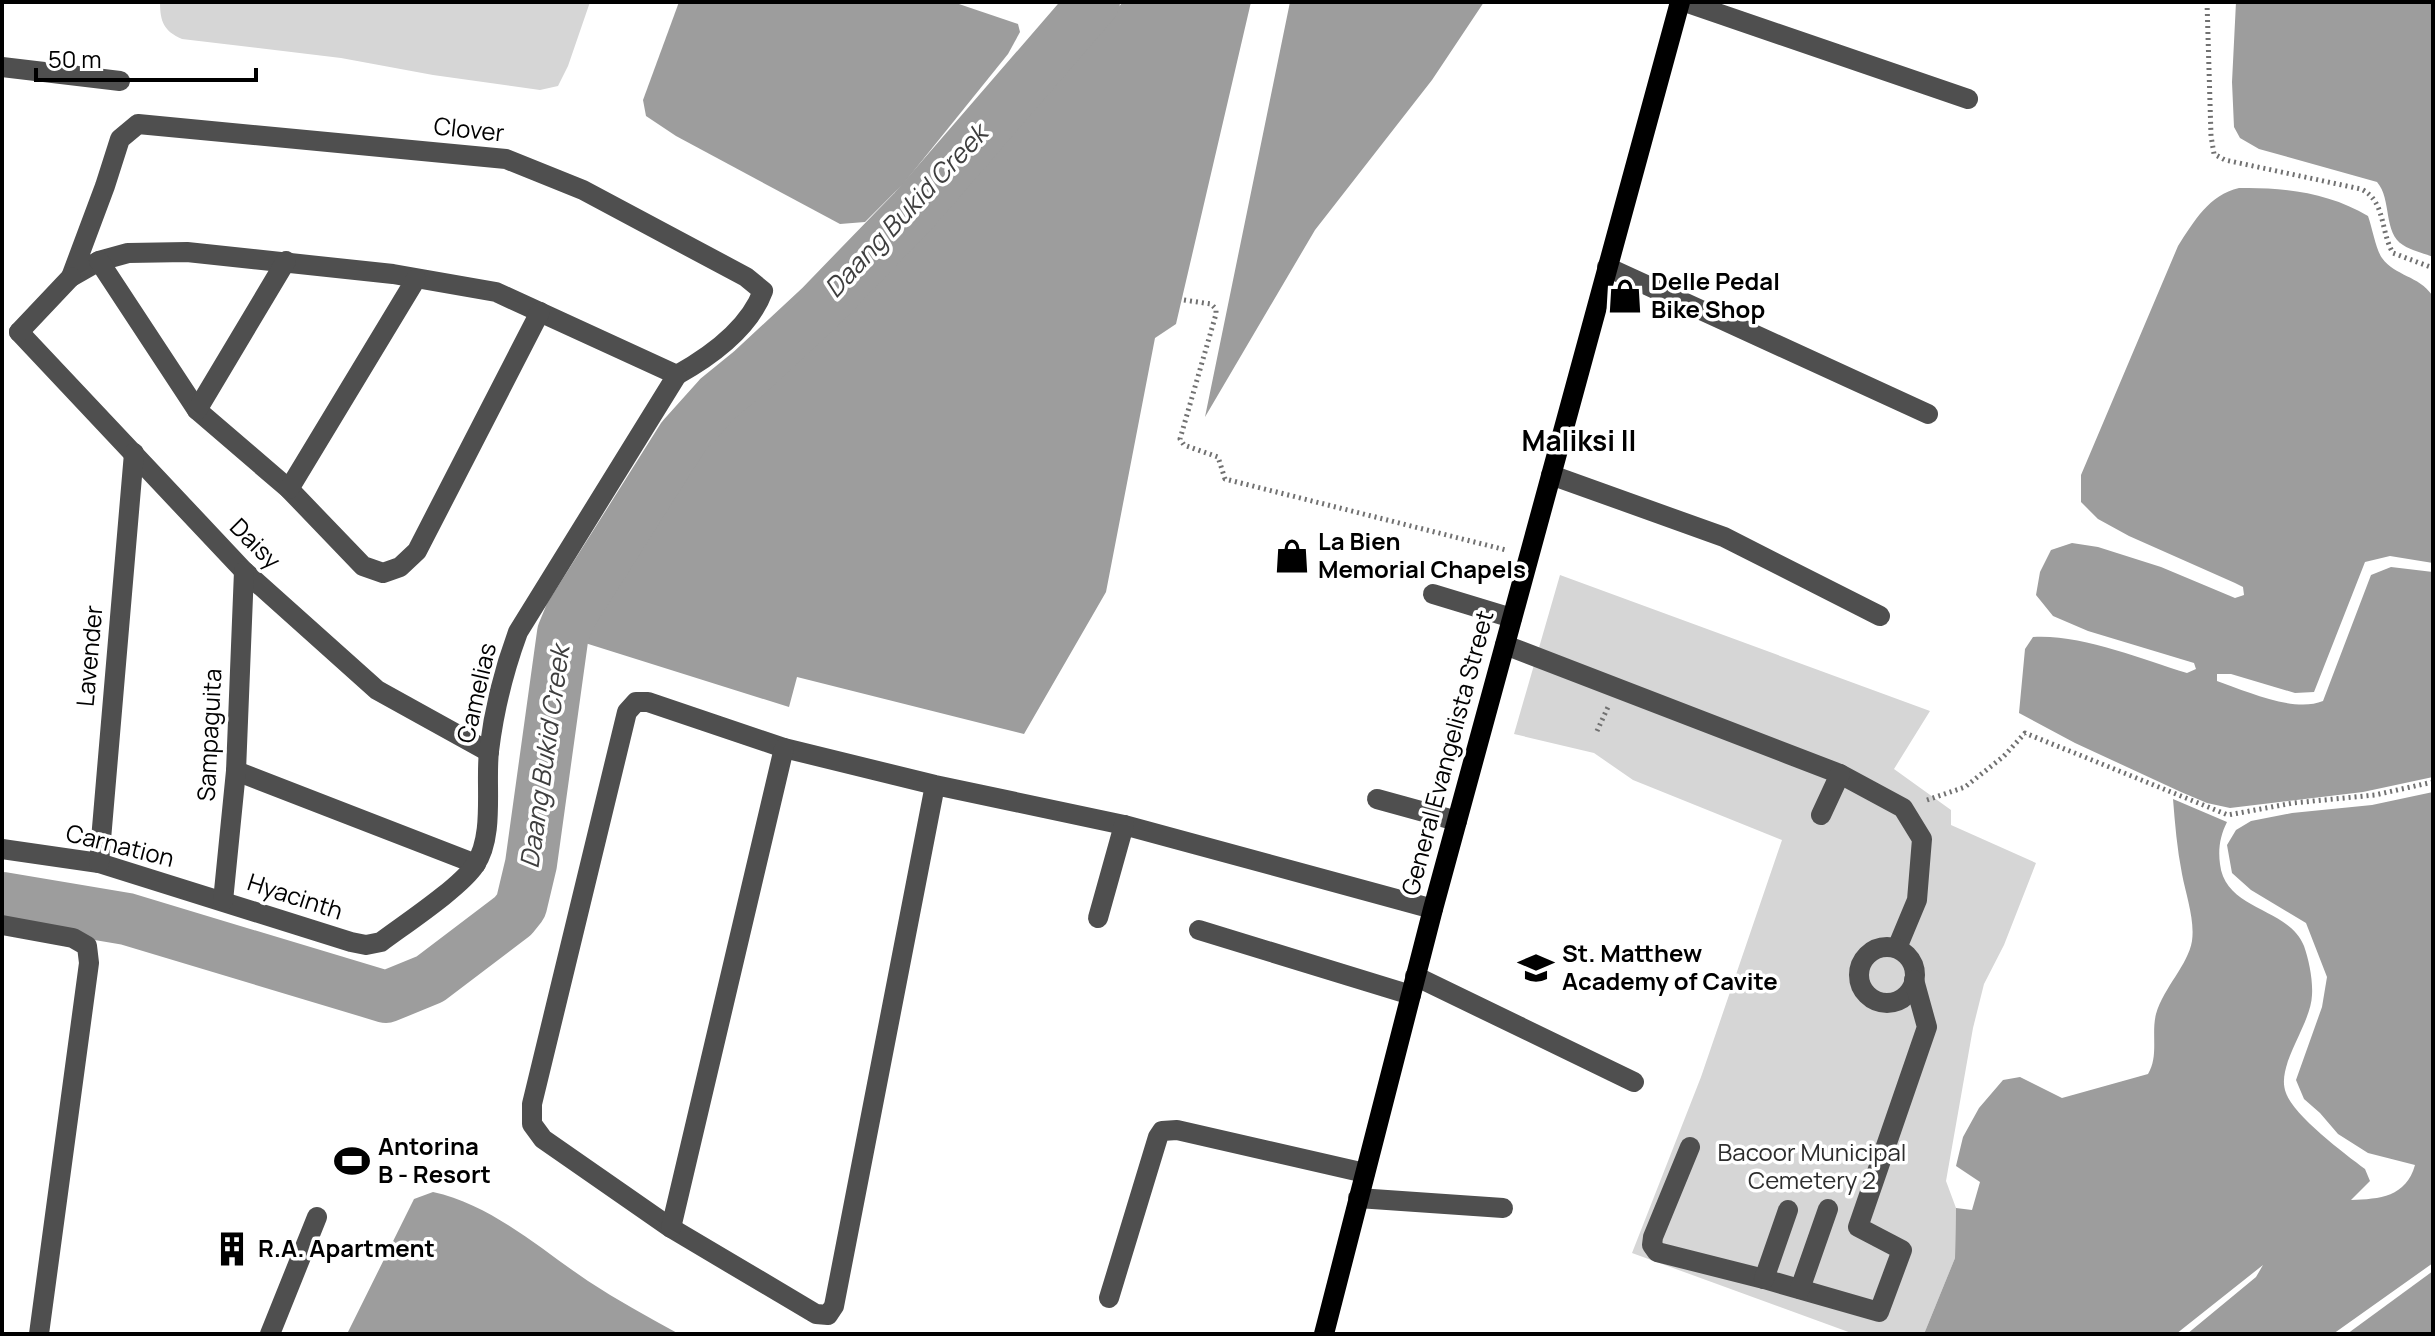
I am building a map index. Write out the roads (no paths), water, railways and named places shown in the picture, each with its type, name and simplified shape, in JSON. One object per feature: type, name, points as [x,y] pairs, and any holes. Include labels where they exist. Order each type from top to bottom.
[{"type":"main road","name":"General Evangelista Street","points":[[1324,1334],[1433,909],[1682,2]]},
{"type":"street","points":[[1682,2],[1968,99]]},
{"type":"street","points":[[2,67],[120,81]]},
{"type":"street","name":"Clover","points":[[71,277],[120,139],[138,124],[506,159],[583,190],[746,277],[763,291],[756,309],[739,329],[695,365],[677,375]]},
{"type":"street","points":[[10,332],[71,277],[99,261],[128,253],[187,252],[286,261],[496,292],[677,375]]},
{"type":"street","points":[[99,261],[197,410],[289,489],[363,566],[383,573],[400,567],[417,551],[540,312]]},
{"type":"street","points":[[197,410],[286,261]]},
{"type":"street","points":[[1607,267],[1928,414]]},
{"type":"street","points":[[289,489],[416,279]]},
{"type":"street","name":"Daisy","points":[[10,332],[134,453],[244,571],[377,690],[489,752]]},
{"type":"street","name":"Camelias","points":[[476,864],[486,836],[489,752],[507,663],[518,632],[677,375]]},
{"type":"street","name":"Lavender","points":[[99,863],[134,453]]},
{"type":"street","points":[[1551,475],[1724,537],[1880,616]]},
{"type":"street","name":"Sampaguita","points":[[223,901],[236,771],[244,571]]},
{"type":"street","points":[[1433,594],[1512,618]]},
{"type":"street","points":[[1505,645],[1840,774],[1903,808],[1922,839],[1917,900],[1897,948]]},
{"type":"street","points":[[935,785],[834,1306],[828,1315],[816,1314],[671,1228],[543,1139],[532,1124],[532,1104],[627,712],[636,702],[648,702],[784,748],[935,785],[1124,825],[1433,909]]},
{"type":"street","points":[[671,1228],[784,748]]},
{"type":"street","points":[[236,771],[476,864]]},
{"type":"street","points":[[1821,815],[1840,774]]},
{"type":"street","points":[[1377,799],[1457,821]]},
{"type":"street","points":[[1098,918],[1124,825]]},
{"type":"street","name":"Carnation","points":[[2,849],[99,863],[223,901]]},
{"type":"street","name":"Hyacinth","points":[[223,901],[366,945],[381,942],[476,864]]},
{"type":"street","points":[[2,925],[73,938],[87,946],[89,963],[39,1334]]},
{"type":"street","points":[[1199,930],[1413,986],[1634,1082]]},
{"type":"street","points":[[1690,1147],[1652,1245],[1657,1252],[1764,1279],[1874,1312],[1882,1309],[1902,1250],[1858,1227],[1927,1027],[1914,980],[1914,967],[1907,955],[1897,948],[1879,947],[1863,958],[1858,975],[1864,993],[1880,1002],[1898,1000],[1908,992],[1914,980]]},
{"type":"street","points":[[1898,1000],[1904,1013],[1927,1027]]},
{"type":"street","points":[[1109,1298],[1162,1131],[1177,1130],[1365,1173]]},
{"type":"street","points":[[1358,1198],[1503,1208]]},
{"type":"street","points":[[1800,1289],[1828,1209]]},
{"type":"street","points":[[1764,1279],[1788,1210]]},
{"type":"street","points":[[270,1334],[317,1217]]},
{"type":"waterway","name":"Daang Bukid Creek","points":[[2,898],[127,919],[386,997],[430,979],[513,916],[521,906],[531,864],[563,633],[570,616],[683,437],[718,398],[820,307],[914,210],[1094,2]]},
{"type":"place","name":"Delle Pedal Bike Shop","points":[[1625,296]]},
{"type":"place","name":"La Bien Memorial Chapels","points":[[1292,556]]},
{"type":"place","name":"St. Matthew Academy of Cavite","points":[[1536,968]]},
{"type":"place","name":"Antorina B - Resort","points":[[352,1161]]},
{"type":"place","name":"R.A. Apartment","points":[[232,1249]]},
{"type":"district","name":"Maliksi II","points":[[1579,441]]},
{"type":"park label","name":"Bacoor Municipal Cemetery 2","points":[[1812,1167]]}]
